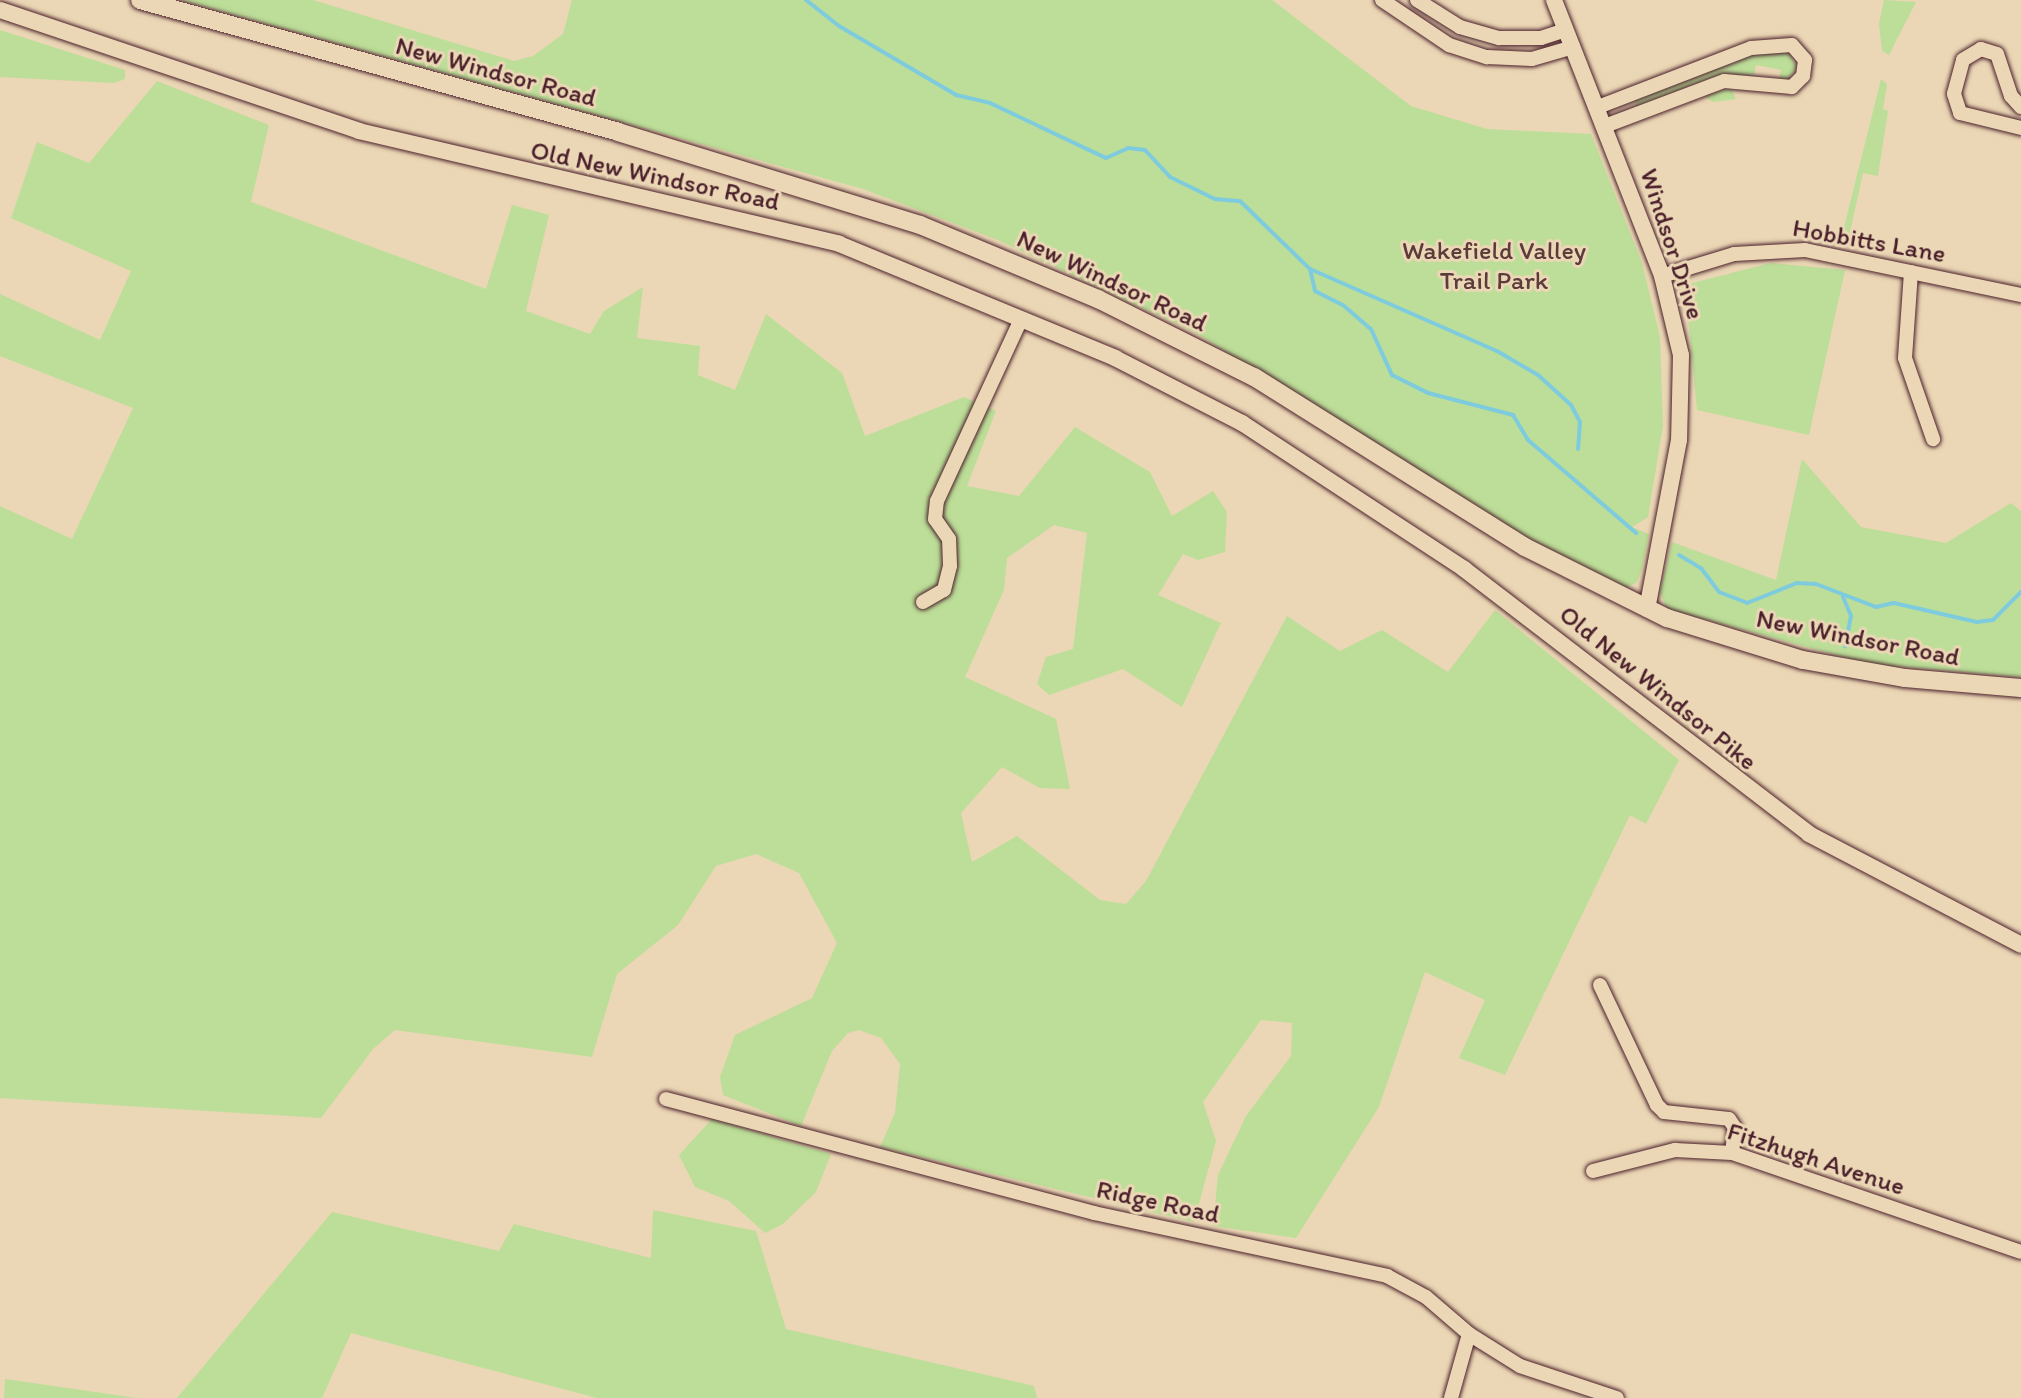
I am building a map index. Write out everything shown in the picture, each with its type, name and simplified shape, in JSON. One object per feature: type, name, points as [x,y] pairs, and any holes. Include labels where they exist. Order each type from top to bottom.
[{"type":"main road","name":"New Windsor Road","points":[[140,0],[618,132],[920,225],[1098,299],[1254,377],[1525,547],[1647,609],[1803,660],[1905,678],[2021,688]]},
{"type":"street","points":[[1382,0],[1441,41],[1487,57],[1532,59],[1573,47]]},
{"type":"street","points":[[1417,0],[1460,27],[1488,36],[1532,39],[1565,30]]},
{"type":"street","name":"Windsor Drive","points":[[1554,0],[1662,276],[1681,355],[1682,412],[1647,609]]},
{"type":"street","name":"Old New Windsor Road","points":[[0,10],[371,134],[839,244],[1021,319],[1192,395],[1278,445]]},
{"type":"street","points":[[1598,107],[1751,48],[1792,45],[1805,60],[1803,76],[1792,87],[1724,81],[1605,126]]},
{"type":"street","points":[[2021,107],[2011,96],[1997,54],[1981,49],[1963,60],[1954,94],[1960,113],[2021,128]]},
{"type":"street","name":"Hobbitts Lane","points":[[1662,276],[1734,254],[1779,249],[1828,253],[2021,295]]},
{"type":"street","points":[[1911,272],[1905,358],[1933,439]]},
{"type":"street","points":[[923,602],[944,590],[950,566],[949,539],[935,519],[937,501],[1021,319]]},
{"type":"street","name":"Old New Windsor Pike","points":[[1278,445],[1520,609],[1774,811],[1856,862],[2021,945]]},
{"type":"street","points":[[1600,985],[1657,1105],[1664,1112],[1729,1119],[1735,1128],[1732,1153]]},
{"type":"street","name":"Ridge Road","points":[[666,1099],[1094,1213],[1387,1276],[1426,1297],[1469,1334],[1537,1375],[1617,1398]]},
{"type":"street","name":"Fitzhugh Avenue","points":[[1593,1171],[1675,1150],[1732,1153],[2021,1252]]},
{"type":"street","points":[[1451,1398],[1469,1334]]},
{"type":"green space","name":"Wakefield Valley Trail Park","points":[[181,0],[313,0],[514,61],[533,56],[563,34],[572,0],[1272,0],[1411,106],[1487,129],[1591,134],[1642,263],[1660,337],[1663,426],[1648,517],[1632,527],[1649,534],[1637,582],[1624,589],[1512,531],[1196,333],[998,240],[863,189]]},
{"type":"green space","points":[[1884,0],[1916,2],[1889,55],[1882,51],[1879,24]]},
{"type":"green space","points":[[0,30],[125,70],[125,79],[114,83],[0,77]]},
{"type":"green space","points":[[1788,52],[1797,67],[1787,81],[1779,79],[1781,70],[1756,65],[1754,75],[1716,76],[1637,107],[1634,99],[1754,53]]},
{"type":"green space","points":[[1881,79],[1887,84],[1883,109],[1888,111],[1878,176],[1863,173],[1848,241],[1841,239]]},
{"type":"green space","points":[[157,81],[269,125],[251,202],[486,289],[512,205],[549,215],[526,311],[590,334],[604,311],[643,287],[637,338],[700,346],[698,375],[735,390],[766,314],[842,373],[865,436],[964,397],[996,411],[967,486],[1019,496],[1075,427],[1150,472],[1172,516],[1213,491],[1227,512],[1225,552],[1198,560],[1183,554],[1158,595],[1221,623],[1182,707],[1123,669],[1049,695],[1037,684],[1046,657],[1073,649],[1087,533],[1054,525],[1007,558],[1004,590],[965,677],[1056,719],[1070,789],[1040,788],[1002,767],[961,813],[972,862],[1017,836],[1100,900],[1126,904],[1146,881],[1287,616],[1340,651],[1382,630],[1448,672],[1495,610],[1679,760],[1646,824],[1630,815],[1505,1075],[1459,1058],[1485,1000],[1425,972],[1379,1107],[1296,1238],[1213,1226],[1218,1175],[1246,1116],[1291,1056],[1292,1023],[1261,1020],[1203,1102],[1216,1141],[1194,1222],[880,1147],[895,1113],[900,1064],[881,1038],[859,1030],[848,1033],[832,1051],[801,1126],[723,1095],[720,1077],[735,1035],[812,998],[837,943],[799,873],[756,854],[716,866],[678,925],[617,974],[592,1057],[395,1030],[373,1049],[321,1118],[0,1098],[0,506],[72,539],[133,408],[0,356],[0,294],[100,340],[131,271],[11,218],[37,142],[89,163]]},
{"type":"green space","points":[[1731,88],[1736,99],[1713,102],[1703,95]]},
{"type":"green space","points":[[1771,263],[1845,270],[1809,435],[1697,410],[1686,297],[1692,283]]},
{"type":"green space","points":[[1802,459],[1861,527],[1946,543],[2011,503],[2021,511],[2021,677],[1869,664],[1667,609],[1660,592],[1672,542],[1776,580]]},
{"type":"green space","points":[[712,1119],[831,1154],[816,1192],[783,1224],[765,1233],[729,1201],[695,1187],[679,1155]]},
{"type":"green space","points":[[653,1210],[756,1231],[786,1329],[1034,1386],[1037,1398],[597,1398],[351,1333],[322,1398],[177,1398],[332,1212],[499,1251],[514,1224],[651,1258]]},
{"type":"green space","points":[[5,1379],[137,1398],[4,1398]]},
{"type":"waterway","points":[[806,0],[839,26],[956,95],[990,103],[1106,158],[1128,148],[1145,150],[1170,177],[1215,199],[1240,201],[1310,269],[1497,351],[1538,375],[1571,405],[1580,422],[1578,449]]},
{"type":"waterway","points":[[1310,269],[1315,291],[1343,305],[1371,329],[1392,375],[1428,393],[1513,415],[1528,440],[1636,533]]},
{"type":"waterway","points":[[1679,555],[1701,568],[1719,592],[1747,603],[1797,583],[1816,584],[1876,607],[1894,603],[1977,622],[1993,620],[2021,592]]},
{"type":"waterway","points":[[1843,597],[1851,616],[1845,646]]}]
